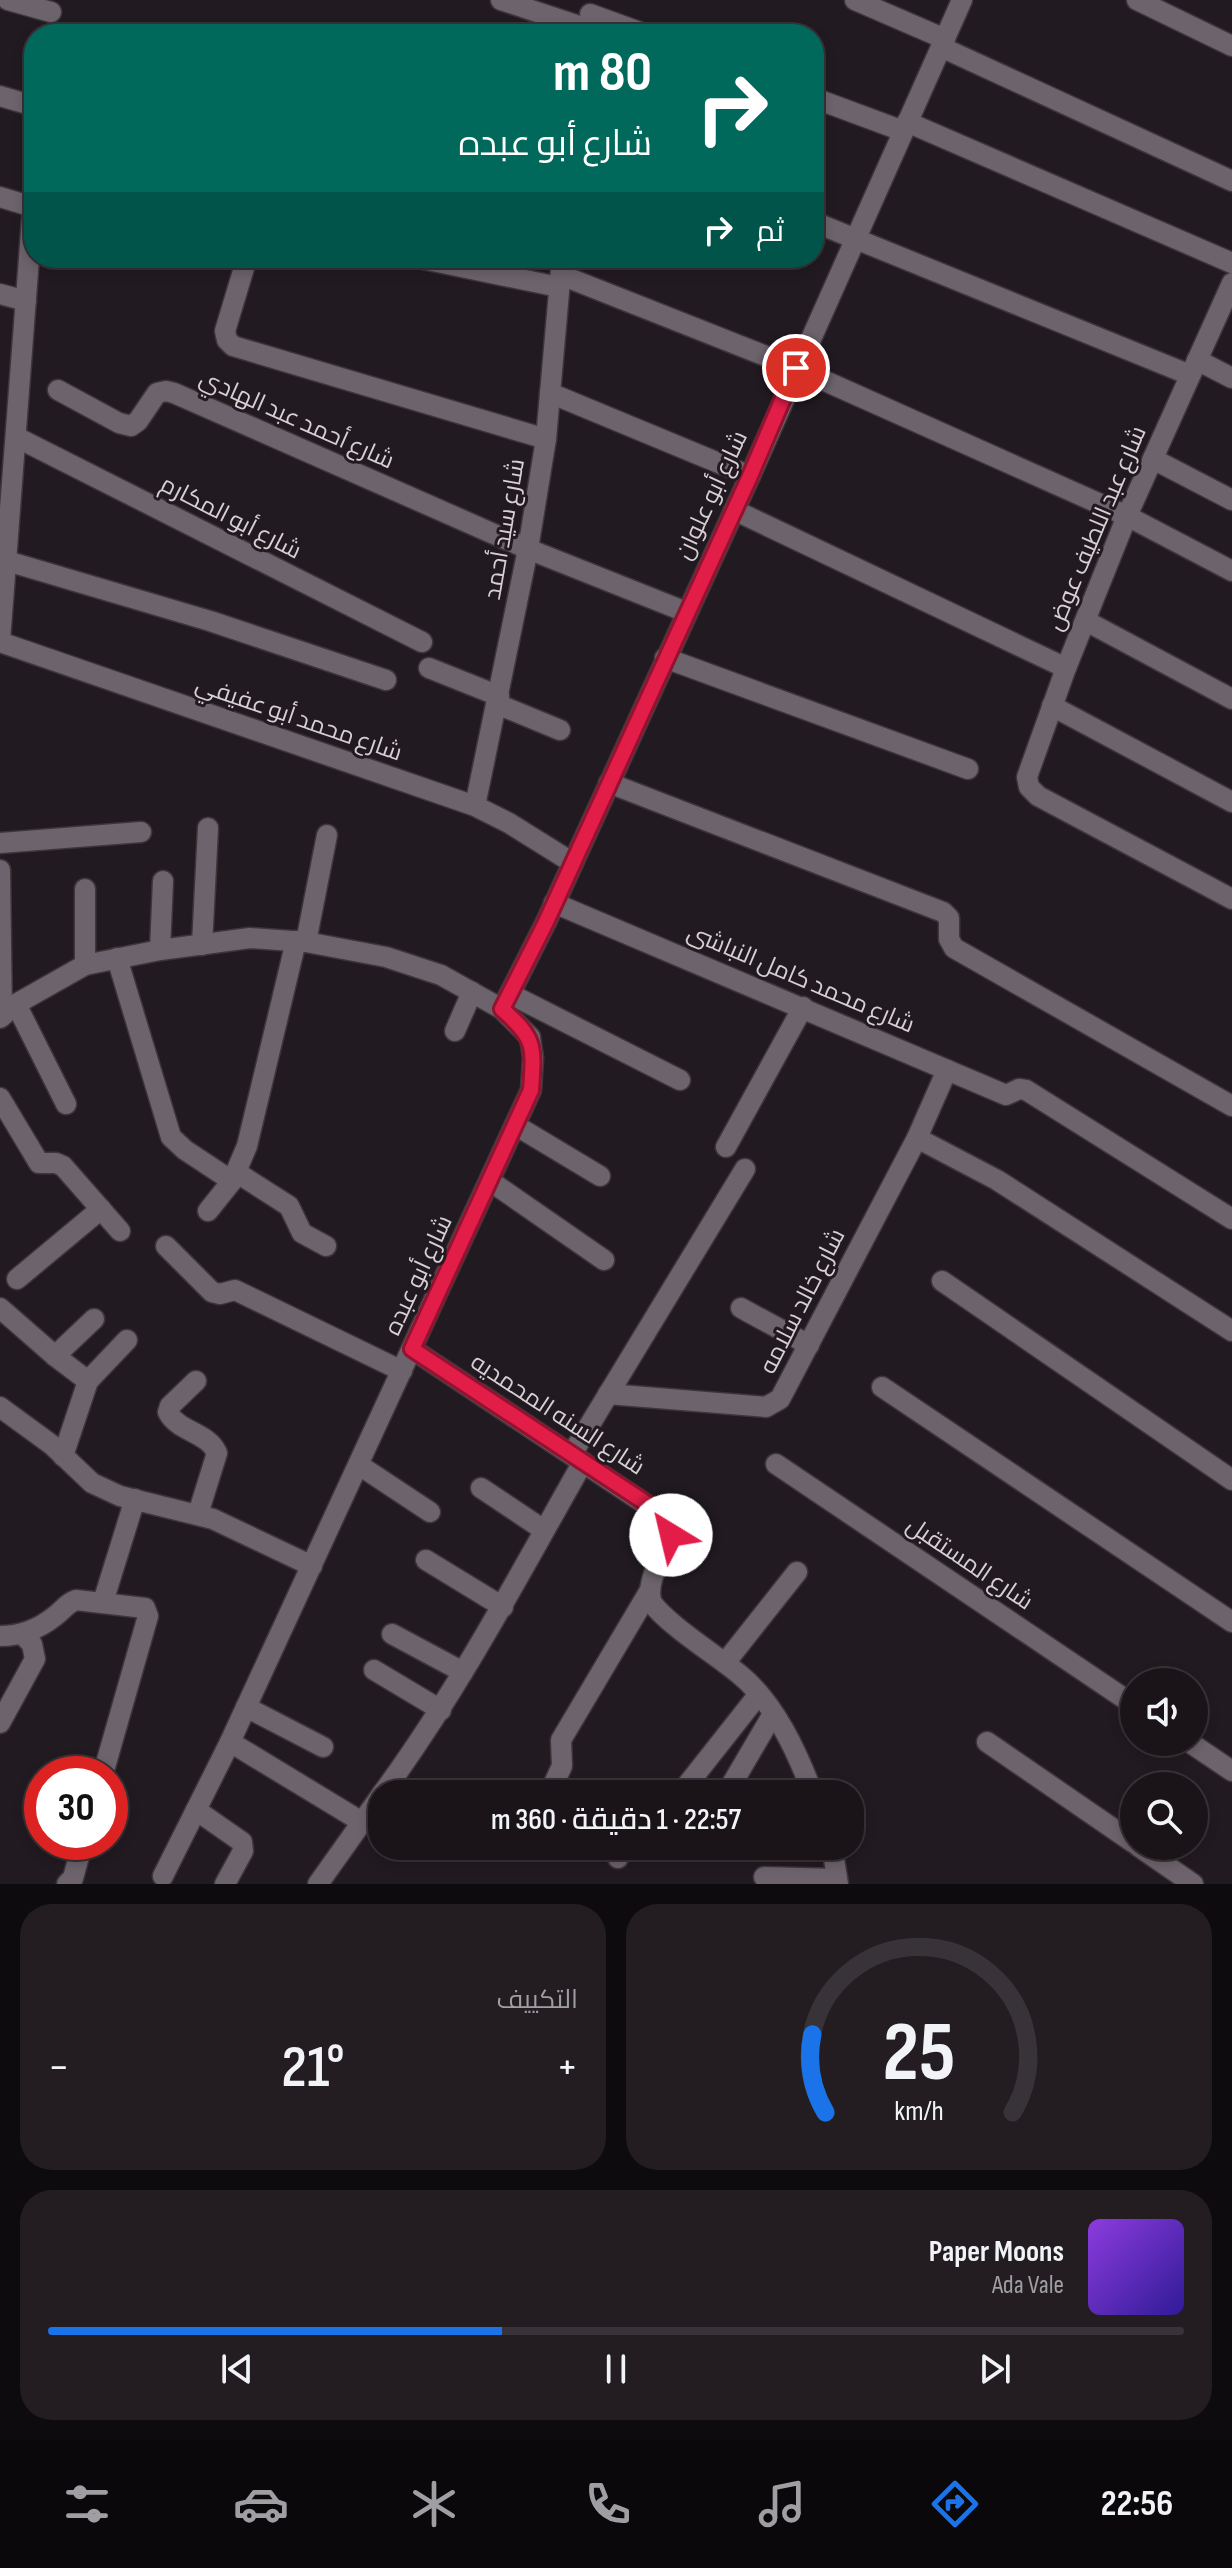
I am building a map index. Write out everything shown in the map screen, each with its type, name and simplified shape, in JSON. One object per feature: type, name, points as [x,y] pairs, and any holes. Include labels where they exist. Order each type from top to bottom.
[{"type":"street","points":[[8,0],[52,6]]},
{"type":"street","points":[[501,0],[589,19]]},
{"type":"street","points":[[855,0],[1232,181]]},
{"type":"street","name":"شارع أبو علوان","points":[[506,1002],[750,476],[962,0]]},
{"type":"street","points":[[1137,0],[1232,46]]},
{"type":"street","points":[[0,96],[24,103]]},
{"type":"street","points":[[824,101],[905,127],[1232,263]]},
{"type":"street","points":[[0,197],[24,199]]},
{"type":"street","points":[[824,226],[1194,368],[1232,378]]},
{"type":"street","points":[[0,641],[7,561],[6,494],[16,437],[9,400],[26,301],[28,268]]},
{"type":"street","points":[[244,268],[225,331],[227,340],[233,346],[546,439]]},
{"type":"street","points":[[513,268],[561,273],[796,368],[1127,516],[1232,571]]},
{"type":"street","name":"شارع سيد أحمد","points":[[475,806],[528,549],[546,439],[561,273]]},
{"type":"street","name":"شارع عبد اللطيف عوض","points":[[1232,283],[1127,516],[1066,668],[1027,777],[1029,787],[1038,796],[1232,899]]},
{"type":"street","points":[[0,294],[26,301]]},
{"type":"street","name":"شارع أحمد عبد الهادي","points":[[58,390],[119,423],[131,426],[138,421],[157,393],[174,393],[528,549]]},
{"type":"street","points":[[550,393],[750,476]]},
{"type":"street","name":"شارع أبو المكارم","points":[[16,437],[422,642]]},
{"type":"street","points":[[1153,459],[1232,500]]},
{"type":"street","points":[[734,510],[1066,668]]},
{"type":"street","points":[[528,549],[686,612]]},
{"type":"street","points":[[7,561],[210,621],[386,680]]},
{"type":"street","points":[[1086,621],[1232,699]]},
{"type":"street","name":"شارع محمد أبو عفيفي","points":[[0,641],[475,806],[573,863]]},
{"type":"street","points":[[665,658],[968,769]]},
{"type":"street","points":[[429,668],[560,730]]},
{"type":"street","points":[[1052,706],[1232,802]]},
{"type":"street","points":[[609,783],[943,912],[949,918],[949,939],[954,948],[1232,1106]]},
{"type":"street","points":[[202,945],[208,828]]},
{"type":"street","points":[[0,843],[141,832]]},
{"type":"street","points":[[208,1211],[234,1176],[250,1135],[327,835]]},
{"type":"street","points":[[0,870],[6,1013],[66,1104]]},
{"type":"street","points":[[160,950],[163,881]]},
{"type":"street","points":[[85,889],[85,965]]},
{"type":"street","name":"شارع محمد كامل النباشى","points":[[554,903],[1006,1095],[1019,1089],[1026,1090],[1232,1219]]},
{"type":"street","points":[[6,1013],[85,965],[160,950],[250,938],[301,942],[386,957],[441,975],[472,992],[506,1002],[680,1080]]},
{"type":"street","points":[[117,958],[171,1137],[185,1150],[289,1206],[302,1233],[326,1246]]},
{"type":"street","points":[[455,1031],[472,992]]},
{"type":"street","name":"شارع أبو عبده","points":[[163,1876],[230,1742],[531,1090],[533,1058],[530,1037],[506,1002]]},
{"type":"street","points":[[726,1147],[803,1007]]},
{"type":"street","name":"شارع خالد سلامه","points":[[608,1394],[766,1407],[780,1399],[917,1138],[947,1070]]},
{"type":"street","points":[[0,1098],[39,1163],[63,1166],[120,1231]]},
{"type":"street","points":[[515,1125],[600,1176]]},
{"type":"street","points":[[917,1138],[997,1180],[1232,1331]]},
{"type":"street","points":[[392,1780],[441,1710],[503,1607],[544,1530],[608,1394],[745,1169]]},
{"type":"street","points":[[490,1181],[604,1260]]},
{"type":"street","points":[[17,1279],[101,1209]]},
{"type":"street","points":[[166,1246],[212,1292],[220,1294],[235,1290],[402,1371]]},
{"type":"street","points":[[942,1281],[1232,1480]]},
{"type":"street","points":[[0,1308],[88,1381]]},
{"type":"street","points":[[741,1308],[809,1345]]},
{"type":"street","points":[[55,1356],[94,1319]]},
{"type":"street","points":[[63,1456],[88,1381],[127,1340]]},
{"type":"street","name":"شارع السنه المحمديه","points":[[412,1349],[658,1511],[669,1526],[671,1535],[650,1590]]},
{"type":"street","points":[[196,1381],[170,1406],[168,1412],[174,1420],[212,1444],[217,1453],[198,1514]]},
{"type":"street","points":[[882,1387],[1232,1622]]},
{"type":"street","points":[[0,1407],[36,1431],[92,1483],[120,1496],[198,1514],[228,1525],[312,1566]]},
{"type":"street","name":"شارع المستقبل","points":[[776,1464],[1120,1696]]},
{"type":"street","points":[[359,1465],[430,1512]]},
{"type":"street","points":[[481,1488],[544,1530]]},
{"type":"street","points":[[103,1602],[135,1499]]},
{"type":"street","points":[[426,1560],[503,1607]]},
{"type":"street","points":[[725,1663],[797,1572]]},
{"type":"street","points":[[650,1590],[656,1609],[759,1694],[800,1760],[808,1780]]},
{"type":"street","points":[[556,1780],[562,1766],[561,1740],[650,1590]]},
{"type":"street","points":[[0,1636],[22,1634],[42,1626],[70,1602],[83,1600],[142,1606],[148,1613],[147,1619],[108,1756]]},
{"type":"street","points":[[0,1723],[35,1659],[32,1644],[22,1634]]},
{"type":"street","points":[[392,1634],[463,1672]]},
{"type":"street","points":[[374,1670],[441,1710]]},
{"type":"street","points":[[691,1780],[759,1694]]},
{"type":"street","points":[[246,1707],[323,1747]]},
{"type":"street","points":[[734,1780],[773,1714]]},
{"type":"street","points":[[230,1742],[362,1822]]},
{"type":"street","points":[[987,1742],[1120,1834]]},
{"type":"street","points":[[1208,1755],[1232,1771]]},
{"type":"street","points":[[196,1810],[242,1842],[243,1851],[225,1884]]},
{"type":"street","points":[[318,1884],[368,1814]]},
{"type":"street","points":[[71,1882],[78,1860]]},
{"type":"street","points":[[764,1877],[838,1882],[834,1860]]},
{"type":"street","points":[[1158,1860],[1193,1884]]},
{"type":"route","points":[[671,1535],[665,1517],[658,1511],[412,1349],[531,1090],[533,1058],[530,1037],[502,1009],[546,922],[750,476],[796,368]]}]
